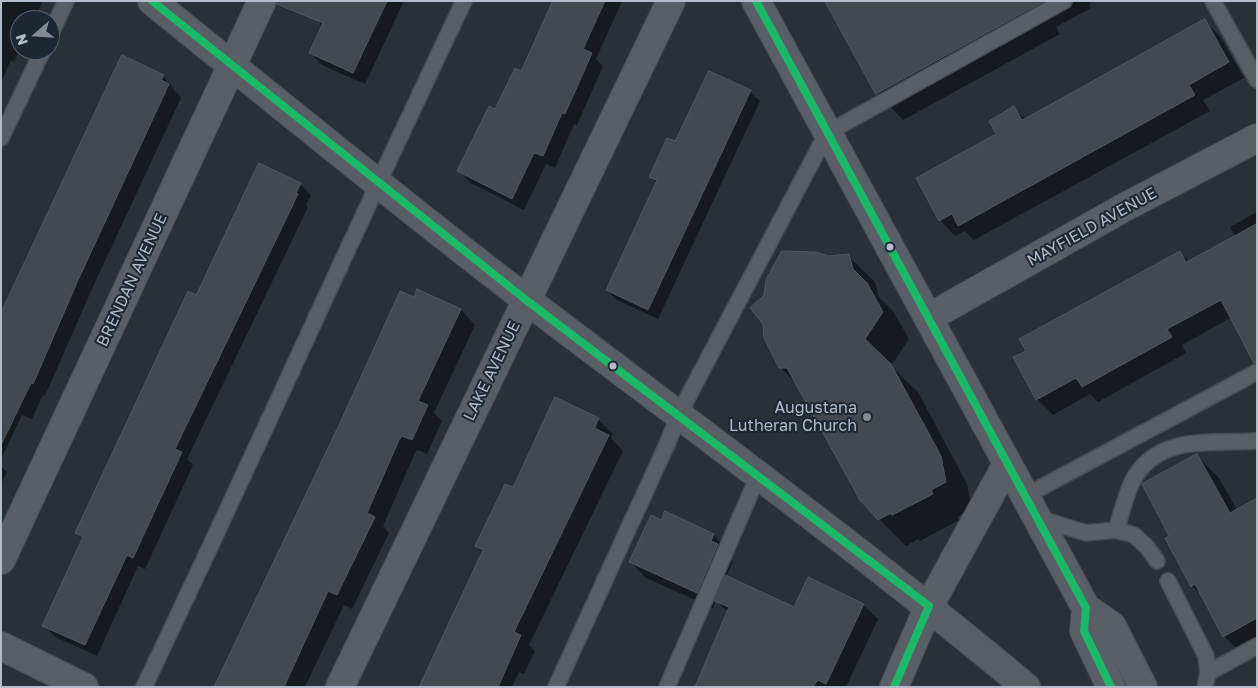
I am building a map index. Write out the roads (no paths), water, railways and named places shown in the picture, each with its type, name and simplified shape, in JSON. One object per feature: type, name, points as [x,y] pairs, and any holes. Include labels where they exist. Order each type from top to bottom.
[{"type":"street","points":[[152,1],[526,300],[679,414],[929,606],[1026,687]]},
{"type":"street","name":"BRENDAN AVENUE","points":[[1,560],[262,1]]},
{"type":"street","name":"LAKE AVENUE","points":[[340,687],[672,1]]},
{"type":"street","points":[[756,1],[1086,608],[1112,626],[1143,687]]},
{"type":"street","name":"MAYFIELD AVENUE","points":[[928,318],[1125,207],[1257,138]]},
{"type":"street","points":[[894,687],[929,606],[1007,464]]},
{"type":"street","points":[[1086,608],[1084,630],[1111,687]]},
{"type":"street","points":[[1,646],[84,687]]},
{"type":"lane","points":[[60,14],[66,1]]},
{"type":"lane","points":[[144,687],[216,537],[378,181],[464,1]]},
{"type":"lane","points":[[556,687],[679,414],[827,132],[1064,1]]},
{"type":"lane","points":[[1213,1],[1257,80]]},
{"type":"lane","points":[[1,138],[38,60]]},
{"type":"lane","points":[[1031,507],[1143,433],[1257,372]]},
{"type":"lane","points":[[1143,433],[1155,453]]},
{"type":"lane","points":[[1116,530],[1135,476],[1155,453],[1183,444],[1257,441]]},
{"type":"lane","points":[[667,687],[758,476]]},
{"type":"lane","points":[[1031,507],[1086,533],[1116,530],[1134,535],[1148,547],[1156,561]]},
{"type":"lane","points":[[1168,582],[1206,656],[1207,680]]},
{"type":"lane","points":[[1207,680],[1257,646]]},
{"type":"place","name":"Augustana Lutheran Church","points":[[867,417]]}]
